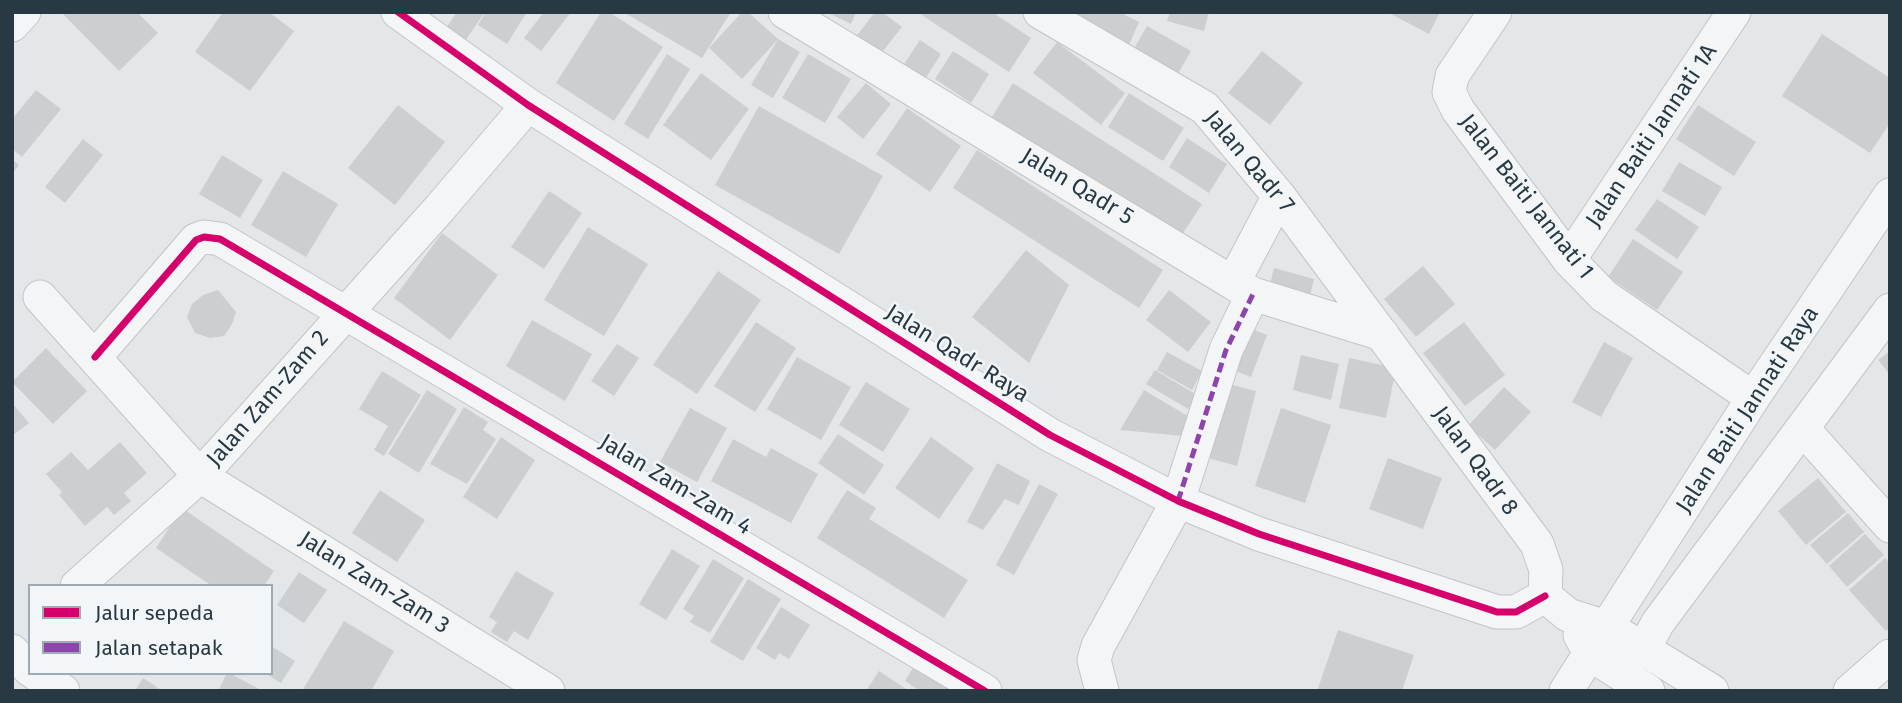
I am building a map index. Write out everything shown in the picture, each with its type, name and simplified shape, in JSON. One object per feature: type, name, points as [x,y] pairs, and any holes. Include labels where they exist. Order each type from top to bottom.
[{"type":"street","points":[[12,25],[24,12]]},
{"type":"street","name":"Jalan Qadr Raya","points":[[398,12],[528,105],[1050,435],[1178,501],[1259,534],[1497,612],[1556,606]]},
{"type":"street","name":"Jalan Qadr 5","points":[[785,12],[1243,288],[1382,334]]},
{"type":"street","name":"Jalan Qadr 7","points":[[1040,12],[1205,108],[1279,196],[1382,334]]},
{"type":"street","name":"Jalan Baiti Jannati 1","points":[[1495,12],[1452,76],[1449,92],[1458,110],[1569,260],[1604,296],[1753,398]]},
{"type":"street","name":"Jalan Baiti Jannati 1A","points":[[1569,260],[1734,12]]},
{"type":"street","name":"Jalan Zam-Zam 2","points":[[79,584],[200,476],[440,208],[528,105]]},
{"type":"street","name":"Jalan Baiti Jannati Raya","points":[[1566,691],[1609,628],[1753,398],[1890,194]]},
{"type":"street","points":[[1102,691],[1094,660],[1098,646],[1178,501],[1243,288],[1279,196]]},
{"type":"street","name":"Jalan Zam-Zam 4","points":[[95,358],[196,240],[204,237],[220,239],[985,691]]},
{"type":"street","name":"Jalan Zam-Zam 3","points":[[40,297],[200,476],[548,691]]},
{"type":"street","points":[[1633,677],[1657,624],[1890,310]]},
{"type":"street","name":"Jalan Qadr 8","points":[[1382,334],[1536,544],[1556,606]]},
{"type":"street","points":[[1803,429],[1890,526]]},
{"type":"street","points":[[1556,606],[1609,628],[1633,677]]},
{"type":"street","points":[[1556,606],[1591,655],[1633,677],[1712,691]]},
{"type":"street","points":[[12,646],[28,632]]},
{"type":"street","points":[[12,651],[28,668]]},
{"type":"street","points":[[1850,691],[1890,656]]},
{"type":"street","points":[[38,675],[63,691]]},
{"type":"building","points":[[137,12],[158,33],[119,71],[63,14]]},
{"type":"building","points":[[223,12],[269,12],[294,31],[250,91],[195,52]]},
{"type":"building","points":[[457,12],[485,12],[465,41],[446,28]]},
{"type":"building","points":[[486,12],[527,12],[507,44],[478,25]]},
{"type":"building","points":[[544,12],[571,12],[541,51],[524,38]]},
{"type":"building","points":[[601,12],[609,12],[663,47],[614,121],[556,83]]},
{"type":"building","points":[[623,12],[731,12],[702,58]]},
{"type":"building","points":[[742,12],[748,12],[778,39],[742,79],[709,48]]},
{"type":"building","points":[[826,12],[856,12],[851,24]]},
{"type":"building","points":[[875,12],[882,12],[902,27],[879,56],[855,38]]},
{"type":"building","points":[[917,12],[992,12],[1031,38],[1009,72]]},
{"type":"building","points":[[1075,12],[1119,12],[1139,22],[1129,45],[1072,19]]},
{"type":"building","points":[[1170,12],[1209,12],[1204,31],[1167,21]]},
{"type":"building","points":[[1387,12],[1440,12],[1429,34]]},
{"type":"building","points":[[1147,26],[1191,51],[1174,81],[1130,56]]},
{"type":"building","points":[[1822,34],[1890,78],[1890,123],[1870,153],[1782,96]]},
{"type":"building","points":[[778,39],[800,52],[773,98],[751,85]]},
{"type":"building","points":[[920,40],[941,54],[924,81],[902,67]]},
{"type":"building","points":[[1057,42],[1125,93],[1101,125],[1033,73]]},
{"type":"building","points":[[953,51],[989,74],[971,103],[935,79]]},
{"type":"building","points":[[1262,51],[1303,83],[1270,125],[1228,93]]},
{"type":"building","points":[[667,54],[690,69],[648,139],[624,124]]},
{"type":"building","points":[[808,54],[851,79],[825,123],[782,98]]},
{"type":"building","points":[[701,73],[749,109],[711,160],[663,125]]},
{"type":"building","points":[[866,83],[891,104],[863,139],[837,117]]},
{"type":"building","points":[[1013,83],[1202,204],[1180,238],[990,120]]},
{"type":"building","points":[[36,90],[61,109],[22,157],[12,149],[12,119]]},
{"type":"building","points":[[1129,93],[1184,128],[1163,161],[1108,127]]},
{"type":"building","points":[[398,105],[445,142],[395,205],[348,168]]},
{"type":"building","points":[[1698,105],[1756,142],[1734,176],[1676,139]]},
{"type":"building","points":[[759,106],[883,176],[839,254],[715,185]]},
{"type":"building","points":[[907,108],[961,146],[930,192],[876,154]]},
{"type":"building","points":[[1187,138],[1227,164],[1209,193],[1169,167]]},
{"type":"building","points":[[83,139],[103,155],[65,203],[45,187]]},
{"type":"building","points":[[977,150],[1163,270],[1139,308],[953,188]]},
{"type":"building","points":[[222,155],[263,180],[240,218],[199,194]]},
{"type":"building","points":[[12,159],[19,165],[12,174]]},
{"type":"building","points":[[1679,162],[1722,187],[1705,216],[1662,191]]},
{"type":"building","points":[[283,171],[338,204],[306,257],[251,225]]},
{"type":"building","points":[[549,191],[582,213],[544,269],[511,247]]},
{"type":"building","points":[[1657,199],[1699,227],[1677,259],[1635,230]]},
{"type":"building","points":[[588,227],[648,264],[604,336],[544,300]]},
{"type":"building","points":[[442,233],[498,275],[450,340],[394,298]]},
{"type":"building","points":[[1633,239],[1683,272],[1657,310],[1608,277]]},
{"type":"building","points":[[1026,250],[1069,285],[1029,363],[972,317]]},
{"type":"building","points":[[1423,266],[1455,304],[1416,337],[1384,299]]},
{"type":"building","points":[[1274,268],[1314,279],[1309,300],[1269,289]]},
{"type":"building","points":[[718,271],[761,300],[697,394],[653,365]]},
{"type":"building","points":[[218,290],[236,312],[232,324],[224,336],[210,338],[195,333],[187,317],[192,304],[203,295]]},
{"type":"building","points":[[1169,290],[1211,322],[1188,352],[1146,320]]},
{"type":"building","points":[[532,320],[592,354],[565,401],[506,366]]},
{"type":"building","points":[[756,322],[796,348],[755,412],[714,386]]},
{"type":"building","points":[[1464,322],[1505,375],[1465,406],[1423,353]]},
{"type":"building","points":[[1242,325],[1267,335],[1251,377],[1225,367]]},
{"type":"building","points":[[1604,342],[1633,358],[1601,417],[1572,402]]},
{"type":"building","points":[[617,344],[639,358],[614,396],[591,381]]},
{"type":"building","points":[[46,348],[87,391],[53,424],[12,382]]},
{"type":"building","points":[[1890,351],[1890,375],[1878,360]]},
{"type":"building","points":[[1167,352],[1202,371],[1192,390],[1157,370]]},
{"type":"building","points":[[1301,355],[1339,364],[1331,400],[1293,390]]},
{"type":"building","points":[[797,357],[851,387],[821,440],[767,409]]},
{"type":"building","points":[[1349,358],[1396,368],[1386,418],[1339,408]]},
{"type":"building","points":[[1155,370],[1197,395],[1188,409],[1146,384]]},
{"type":"building","points":[[382,371],[421,395],[384,456],[374,450],[388,426],[359,409]]},
{"type":"building","points":[[1217,381],[1256,391],[1237,466],[1197,455]]},
{"type":"building","points":[[866,382],[910,409],[883,452],[839,425]]},
{"type":"building","points":[[1504,387],[1531,412],[1495,450],[1468,426]]},
{"type":"building","points":[[427,390],[457,409],[419,473],[388,454]]},
{"type":"building","points":[[1144,390],[1191,418],[1183,436],[1120,430]]},
{"type":"building","points":[[12,403],[29,423],[12,436]]},
{"type":"building","points":[[464,407],[488,422],[483,430],[496,439],[467,484],[430,464]]},
{"type":"building","points":[[690,408],[727,428],[697,482],[660,462]]},
{"type":"building","points":[[1281,408],[1331,425],[1305,503],[1255,486]]},
{"type":"building","points":[[838,434],[884,465],[864,495],[818,463]]},
{"type":"building","points":[[501,437],[535,460],[497,519],[463,497]]},
{"type":"building","points":[[931,437],[974,468],[939,519],[895,488]]},
{"type":"building","points":[[733,439],[766,457],[771,448],[818,474],[791,523],[711,481]]},
{"type":"building","points":[[120,442],[147,473],[124,493],[131,501],[114,515],[107,507],[85,526],[59,495],[62,492],[46,474],[71,452],[88,470]]},
{"type":"building","points":[[1388,458],[1442,478],[1423,529],[1369,509]]},
{"type":"building","points":[[997,463],[1030,481],[1019,505],[1005,499],[983,530],[967,522]]},
{"type":"building","points":[[1818,478],[1846,512],[1806,545],[1778,511]]},
{"type":"building","points":[[1039,484],[1058,494],[1014,575],[996,565]]},
{"type":"building","points":[[380,490],[425,520],[397,562],[352,533]]},
{"type":"building","points":[[847,490],[876,508],[869,519],[968,580],[944,618],[817,538]]},
{"type":"building","points":[[182,508],[274,571],[265,584],[209,584],[156,548]]},
{"type":"building","points":[[1848,513],[1864,532],[1827,564],[1810,545]]},
{"type":"building","points":[[1865,534],[1884,555],[1847,587],[1829,566]]},
{"type":"building","points":[[672,549],[700,566],[666,620],[639,604]]},
{"type":"building","points":[[1885,558],[1890,563],[1890,628],[1886,631],[1849,590]]},
{"type":"building","points":[[713,559],[744,578],[710,633],[690,622],[694,616],[683,609]]},
{"type":"building","points":[[516,571],[554,593],[528,640],[514,631],[507,642],[491,632],[497,622],[489,617]]},
{"type":"building","points":[[299,572],[327,590],[304,623],[277,605]]},
{"type":"building","points":[[748,579],[781,599],[743,661],[710,642]]},
{"type":"building","points":[[781,607],[810,625],[789,659],[779,653],[775,660],[756,648]]},
{"type":"building","points":[[344,621],[394,651],[371,691],[302,691]]},
{"type":"building","points":[[1338,630],[1414,655],[1402,691],[1317,691]]},
{"type":"building","points":[[273,647],[295,661],[281,683],[268,675],[273,675]]},
{"type":"building","points":[[917,661],[954,683],[950,691],[920,691],[905,681]]},
{"type":"building","points":[[879,671],[909,691],[866,691]]},
{"type":"building","points":[[226,675],[233,675],[263,691],[218,691]]},
{"type":"building","points":[[143,678],[163,691],[135,691]]},
{"type":"marked path","points":[[1178,501],[1226,350],[1253,294]]},
{"type":"cycle path","points":[[398,12],[528,105],[1050,435],[1178,501],[1259,534],[1497,612],[1516,612],[1545,596]]},
{"type":"cycle path","points":[[95,357],[196,240],[204,237],[220,239],[985,691]]}]
